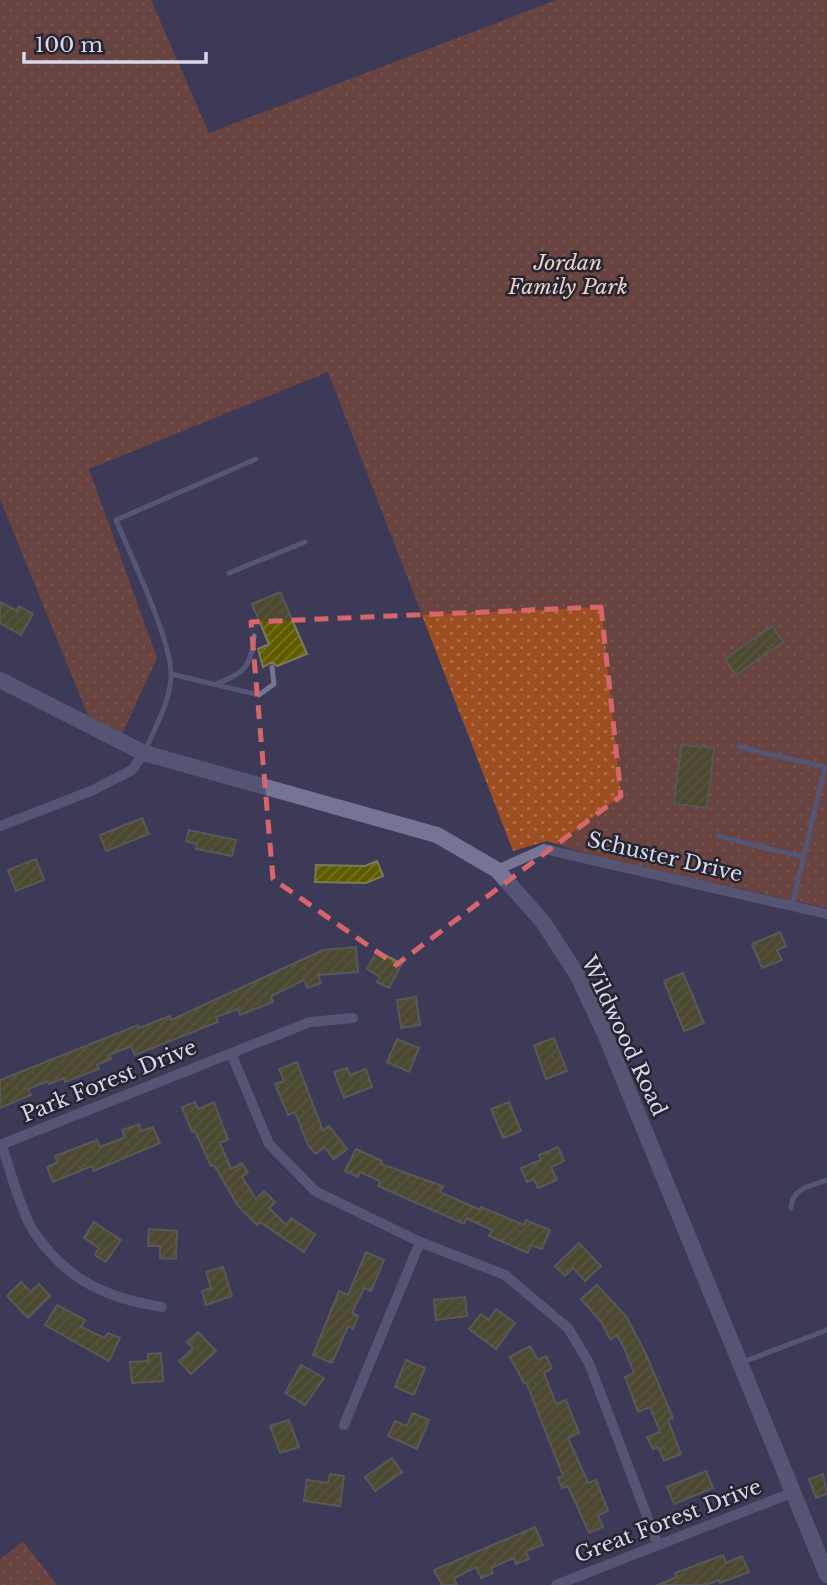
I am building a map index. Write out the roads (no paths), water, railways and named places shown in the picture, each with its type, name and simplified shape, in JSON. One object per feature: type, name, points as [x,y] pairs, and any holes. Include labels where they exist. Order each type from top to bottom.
[{"type":"street","name":"Wildwood Road","points":[[0,680],[144,753],[437,835],[497,870],[543,922],[578,976],[605,1034],[827,1575]]},
{"type":"street","points":[[0,825],[91,791],[131,770],[144,753]]},
{"type":"street","name":"Schuster Drive","points":[[497,870],[544,849],[827,914]]},
{"type":"street","name":"Park Forest Drive","points":[[0,1145],[310,1022],[352,1018]]},
{"type":"street","points":[[231,1053],[269,1144],[315,1191],[420,1241],[505,1275],[568,1328],[589,1363],[657,1545]]},
{"type":"street","points":[[0,1145],[35,1233],[78,1279],[120,1300],[162,1307]]},
{"type":"street","points":[[344,1426],[420,1241]]},
{"type":"street","name":"Great Forest Drive","points":[[556,1585],[794,1492]]},
{"type":"lane","points":[[144,753],[165,702],[172,674],[165,646],[117,520],[256,459]]},
{"type":"lane","points":[[229,573],[305,542]]},
{"type":"lane","points":[[216,684],[246,668],[252,659],[254,636]]},
{"type":"lane","points":[[172,674],[259,695],[274,684],[272,667]]},
{"type":"lane","points":[[739,747],[825,767],[792,906]]},
{"type":"lane","points":[[718,836],[804,857]]},
{"type":"lane","points":[[791,1208],[793,1194],[827,1180]]},
{"type":"lane","points":[[740,1363],[827,1330]]},
{"type":"park label","name":"Jordan Family Park","points":[[568,275]]}]
